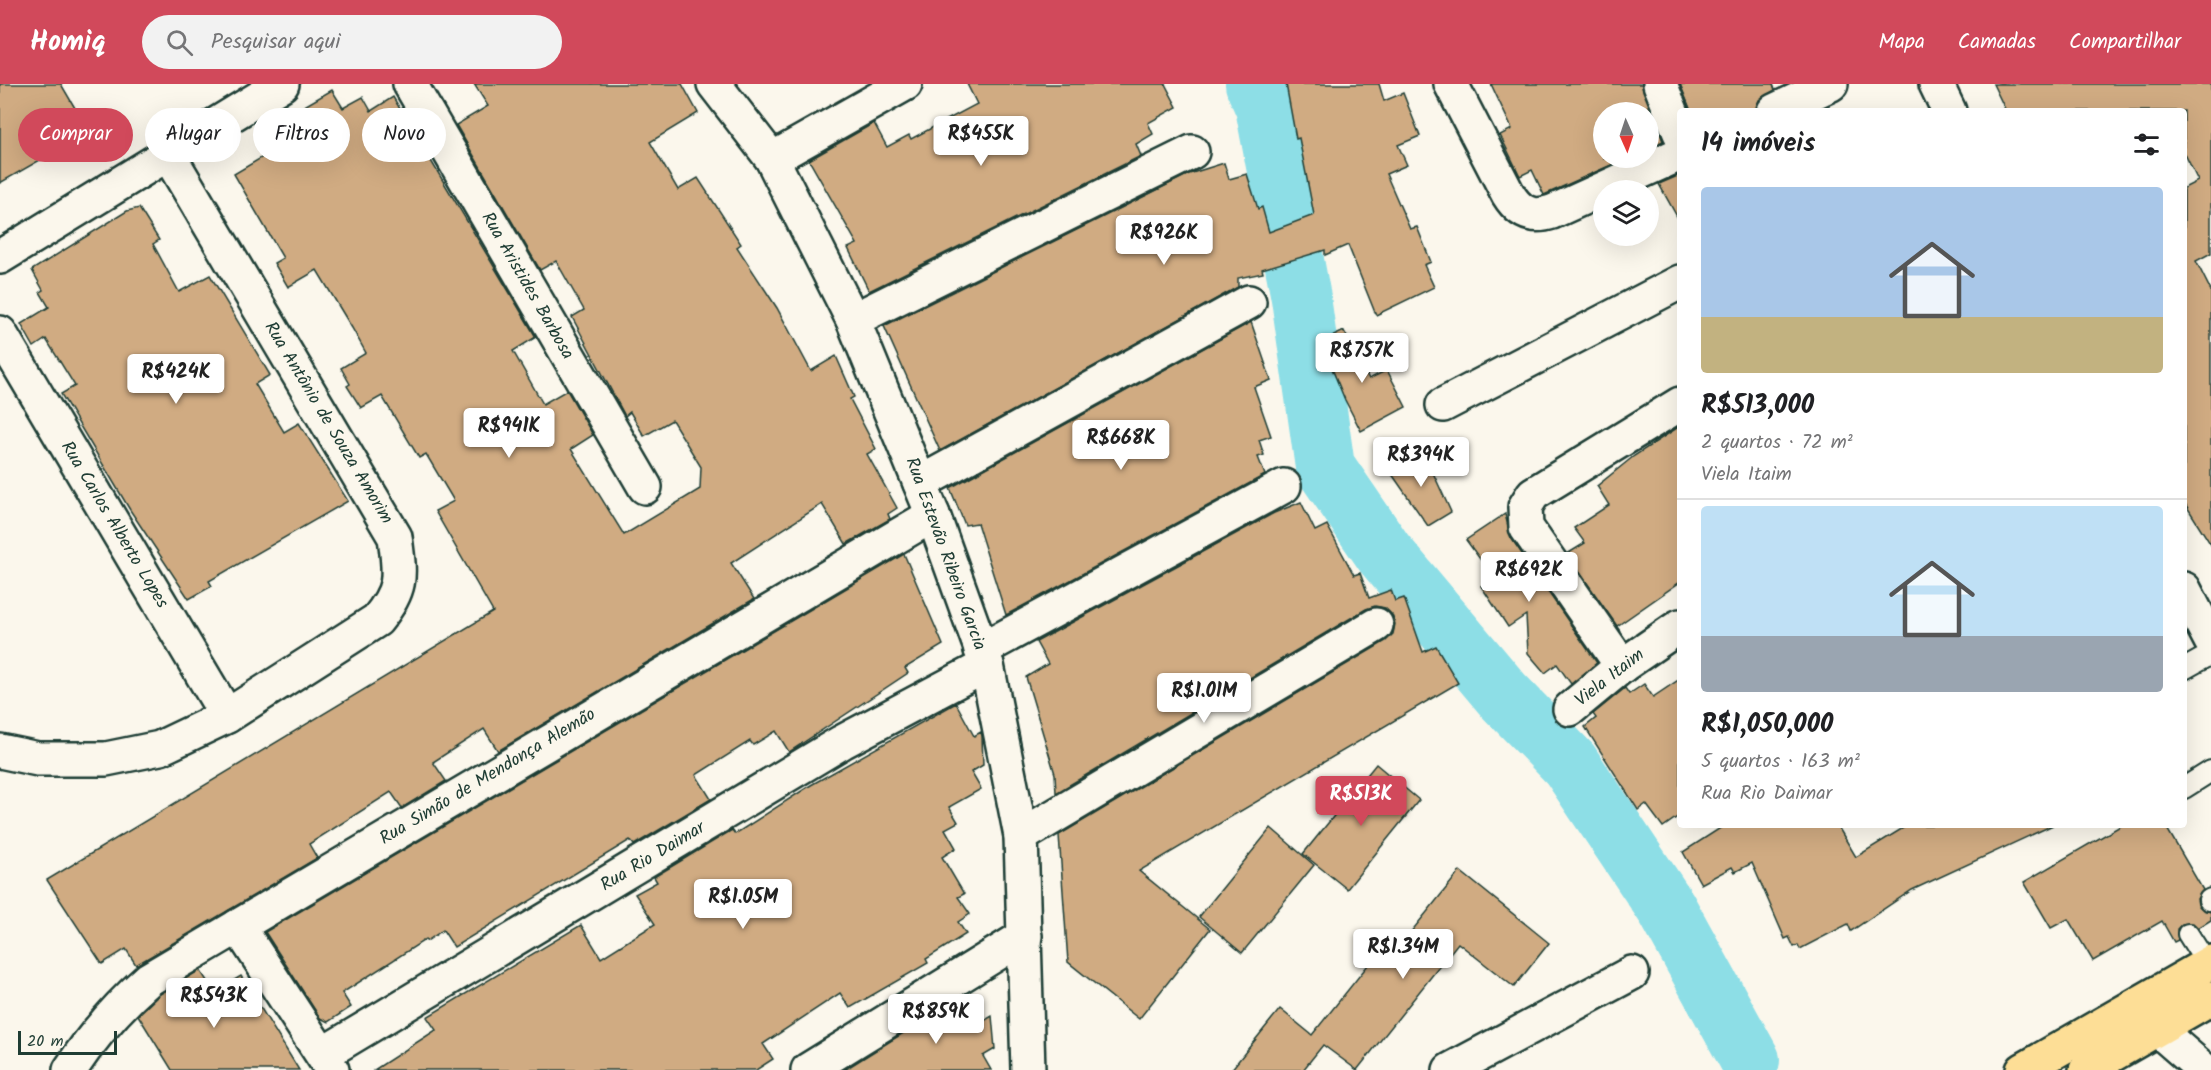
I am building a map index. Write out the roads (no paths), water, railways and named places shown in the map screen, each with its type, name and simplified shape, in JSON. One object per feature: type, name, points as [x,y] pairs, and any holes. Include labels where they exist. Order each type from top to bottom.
[{"type":"main road","points":[[2023,1070],[2209,963]]},
{"type":"main road","points":[[2086,1070],[2211,998]]},
{"type":"street","points":[[241,109],[282,84]]},
{"type":"street","name":"Rua Aristides Barbosa","points":[[410,84],[645,487]]},
{"type":"street","name":"Rua Estevão Ribeiro Garcia","points":[[714,84],[772,159],[853,320],[933,515],[984,658],[1021,837],[1028,1070]]},
{"type":"street","points":[[772,159],[905,84]]},
{"type":"street","points":[[1452,84],[1508,194],[1518,210],[1530,214],[1541,215],[1552,212],[1677,155]]},
{"type":"street","points":[[1659,84],[1677,126]]},
{"type":"street","points":[[1780,108],[1831,84]]},
{"type":"street","points":[[1936,84],[1948,108]]},
{"type":"street","points":[[853,320],[1192,152]]},
{"type":"street","points":[[0,257],[155,162]]},
{"type":"street","name":"Rua Antônio de Souza Amorim","points":[[0,751],[38,759],[106,759],[159,748],[227,716],[377,620],[394,599],[399,574],[395,537],[173,162]]},
{"type":"street","points":[[1443,405],[1677,284]]},
{"type":"street","points":[[920,483],[1249,302]]},
{"type":"street","name":"Rua Carlos Alberto Lopes","points":[[0,333],[227,716]]},
{"type":"street","points":[[1622,666],[1526,527],[1525,507],[1533,494],[1677,406]]},
{"type":"street","name":"Rua Rio Daimar","points":[[327,1062],[842,742],[1284,486]]},
{"type":"street","name":"Rua Simão de Mendonça Alemão","points":[[70,1070],[92,1036],[115,1009],[149,979],[933,515]]},
{"type":"street","points":[[2187,595],[2211,641]]},
{"type":"street","points":[[1021,837],[1376,625]]},
{"type":"street","name":"Viela Itaim","points":[[1570,709],[1622,666],[1677,628]]},
{"type":"street","points":[[238,926],[327,1062]]},
{"type":"street","points":[[808,1070],[1025,936]]},
{"type":"street","points":[[1450,1070],[1632,974]]},
{"type":"street","points":[[2157,1029],[2204,1070]]},
{"type":"lane","points":[[2187,667],[2211,654]]},
{"type":"lane","points":[[2187,786],[2211,771]]},
{"type":"lane","points":[[2188,934],[2209,963]]},
{"type":"waterway","points":[[1255,84],[1265,107],[1301,298],[1325,467],[1384,553],[1503,695],[1570,764],[1667,909],[1750,1060]]}]
